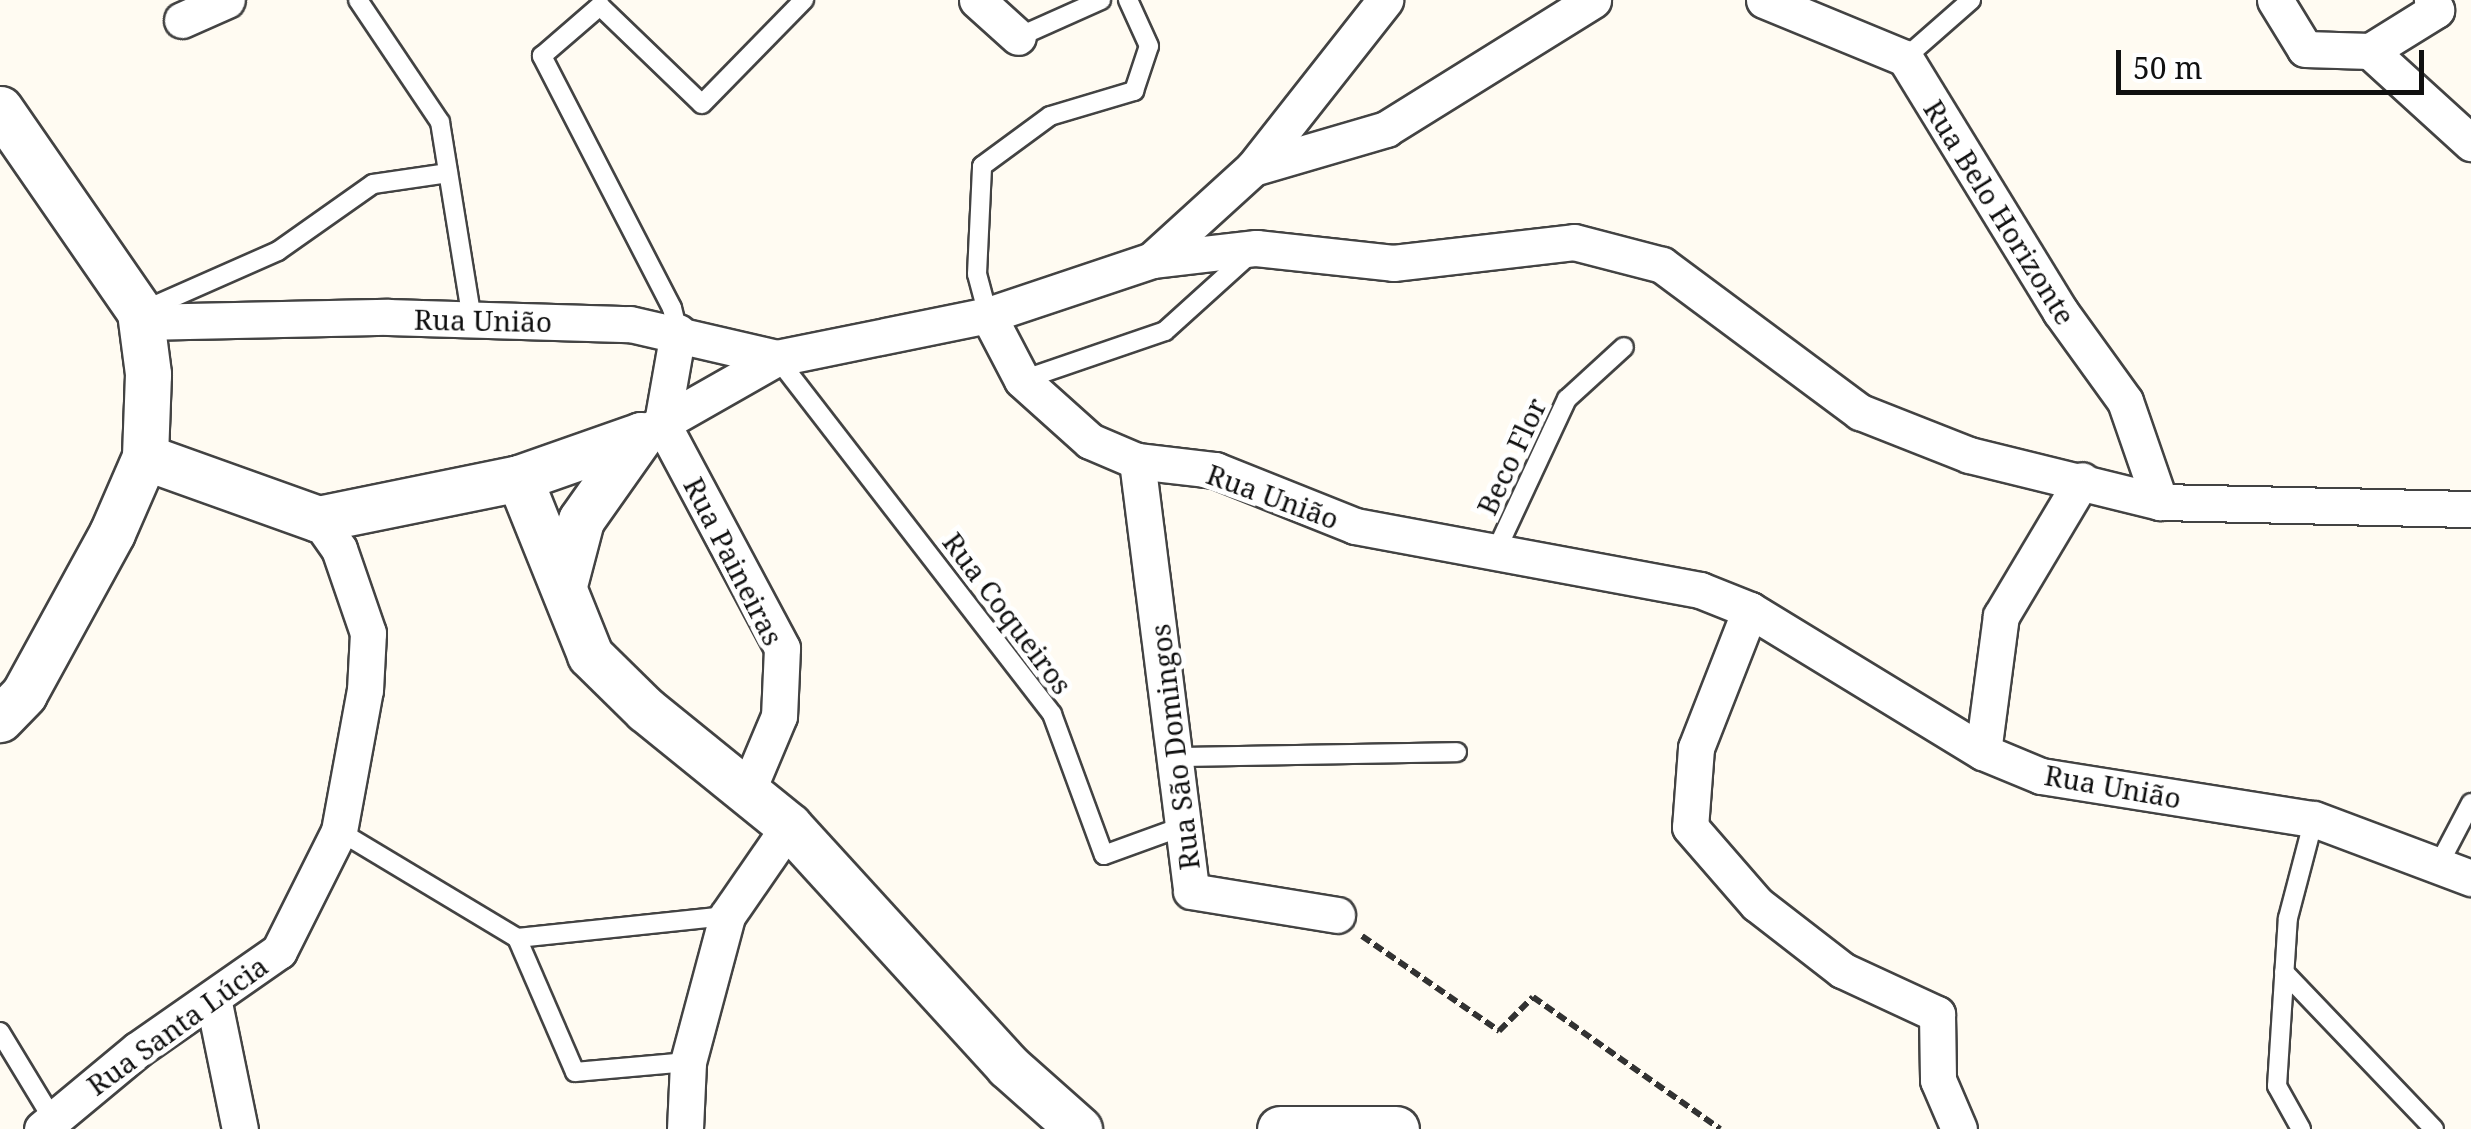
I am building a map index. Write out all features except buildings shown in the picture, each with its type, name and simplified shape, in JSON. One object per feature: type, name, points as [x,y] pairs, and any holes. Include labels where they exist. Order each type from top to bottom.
[{"type":"street","points":[[176,10],[227,0]]},
{"type":"street","points":[[978,0],[1018,36]]},
{"type":"street","points":[[1152,260],[1253,168],[1385,0]]},
{"type":"street","points":[[1253,168],[1386,130],[1592,0]]},
{"type":"street","points":[[1764,0],[1905,58]]},
{"type":"street","points":[[2275,0],[2305,48],[2370,52],[2471,143]]},
{"type":"street","points":[[2370,52],[2439,3]]},
{"type":"street","name":"Rua Belo Horizonte","points":[[1905,58],[2060,311],[2125,401],[2160,502]]},
{"type":"street","points":[[0,109],[140,317],[148,374],[145,457],[112,533],[24,694],[0,719]]},
{"type":"street","points":[[988,316],[1152,260],[1256,248],[1393,263],[1574,242],[1662,266],[1860,412],[1969,454],[2160,502],[2471,509]]},
{"type":"street","name":"Rua União","points":[[140,317],[630,324],[678,332],[777,358],[988,316],[1022,380],[1090,441],[1137,460],[1215,470],[1284,502],[1355,526],[1700,590],[1750,610],[1983,752],[2041,776],[2314,819],[2455,871]]},
{"type":"street","points":[[564,585],[581,520],[651,429],[678,332]]},
{"type":"street","points":[[145,457],[318,519],[520,478],[651,429],[777,358]]},
{"type":"street","name":"Rua Paineiras","points":[[651,429],[782,648],[778,716],[747,792]]},
{"type":"street","name":"Rua São Domingos","points":[[1137,460],[1191,891],[1337,915]]},
{"type":"street","points":[[520,478],[564,585],[571,618],[590,656],[789,826],[1073,1128]]},
{"type":"street","points":[[1983,752],[2001,616],[2082,480]]},
{"type":"street","name":"Rua Santa Lúcia","points":[[47,1124],[279,951],[339,831],[365,690],[368,633],[339,548],[318,519]]},
{"type":"street","points":[[1750,610],[1696,748],[1690,827],[1757,904],[1842,970],[1937,1014],[1938,1080],[1960,1129]]},
{"type":"street","points":[[685,1129],[688,1062],[727,916],[789,826]]},
{"type":"street","points":[[212,998],[240,1129]]},
{"type":"street","points":[[1292,1128],[1396,1129]]},
{"type":"lane","points":[[358,0],[440,122],[472,319]]},
{"type":"lane","points":[[678,332],[672,308],[542,56],[600,6],[702,104],[804,0]]},
{"type":"lane","points":[[1018,36],[1101,0]]},
{"type":"lane","points":[[988,316],[977,274],[982,166],[1050,116],[1134,91],[1149,46],[1128,0]]},
{"type":"lane","points":[[1905,58],[1972,0]]},
{"type":"lane","points":[[140,317],[278,251],[372,184],[448,174]]},
{"type":"lane","points":[[1022,380],[1165,331],[1256,248]]},
{"type":"lane","name":"Beco Flor","points":[[1496,551],[1567,399],[1624,347]]},
{"type":"lane","name":"Rua Coqueiros","points":[[777,358],[1052,714],[1104,855],[1184,826]]},
{"type":"lane","points":[[1177,757],[1457,752]]},
{"type":"lane","points":[[2455,871],[2471,803]]},
{"type":"lane","points":[[2301,1129],[2276,1086],[2288,918],[2314,819]]},
{"type":"lane","points":[[339,831],[517,938],[574,1072],[688,1062]]},
{"type":"lane","points":[[517,938],[727,916]]},
{"type":"lane","points":[[2284,972],[2434,1129]]},
{"type":"lane","points":[[0,1032],[47,1124]]},
{"type":"path","points":[[1337,915],[1402,969],[1499,1031],[1533,997],[1720,1129]]}]
